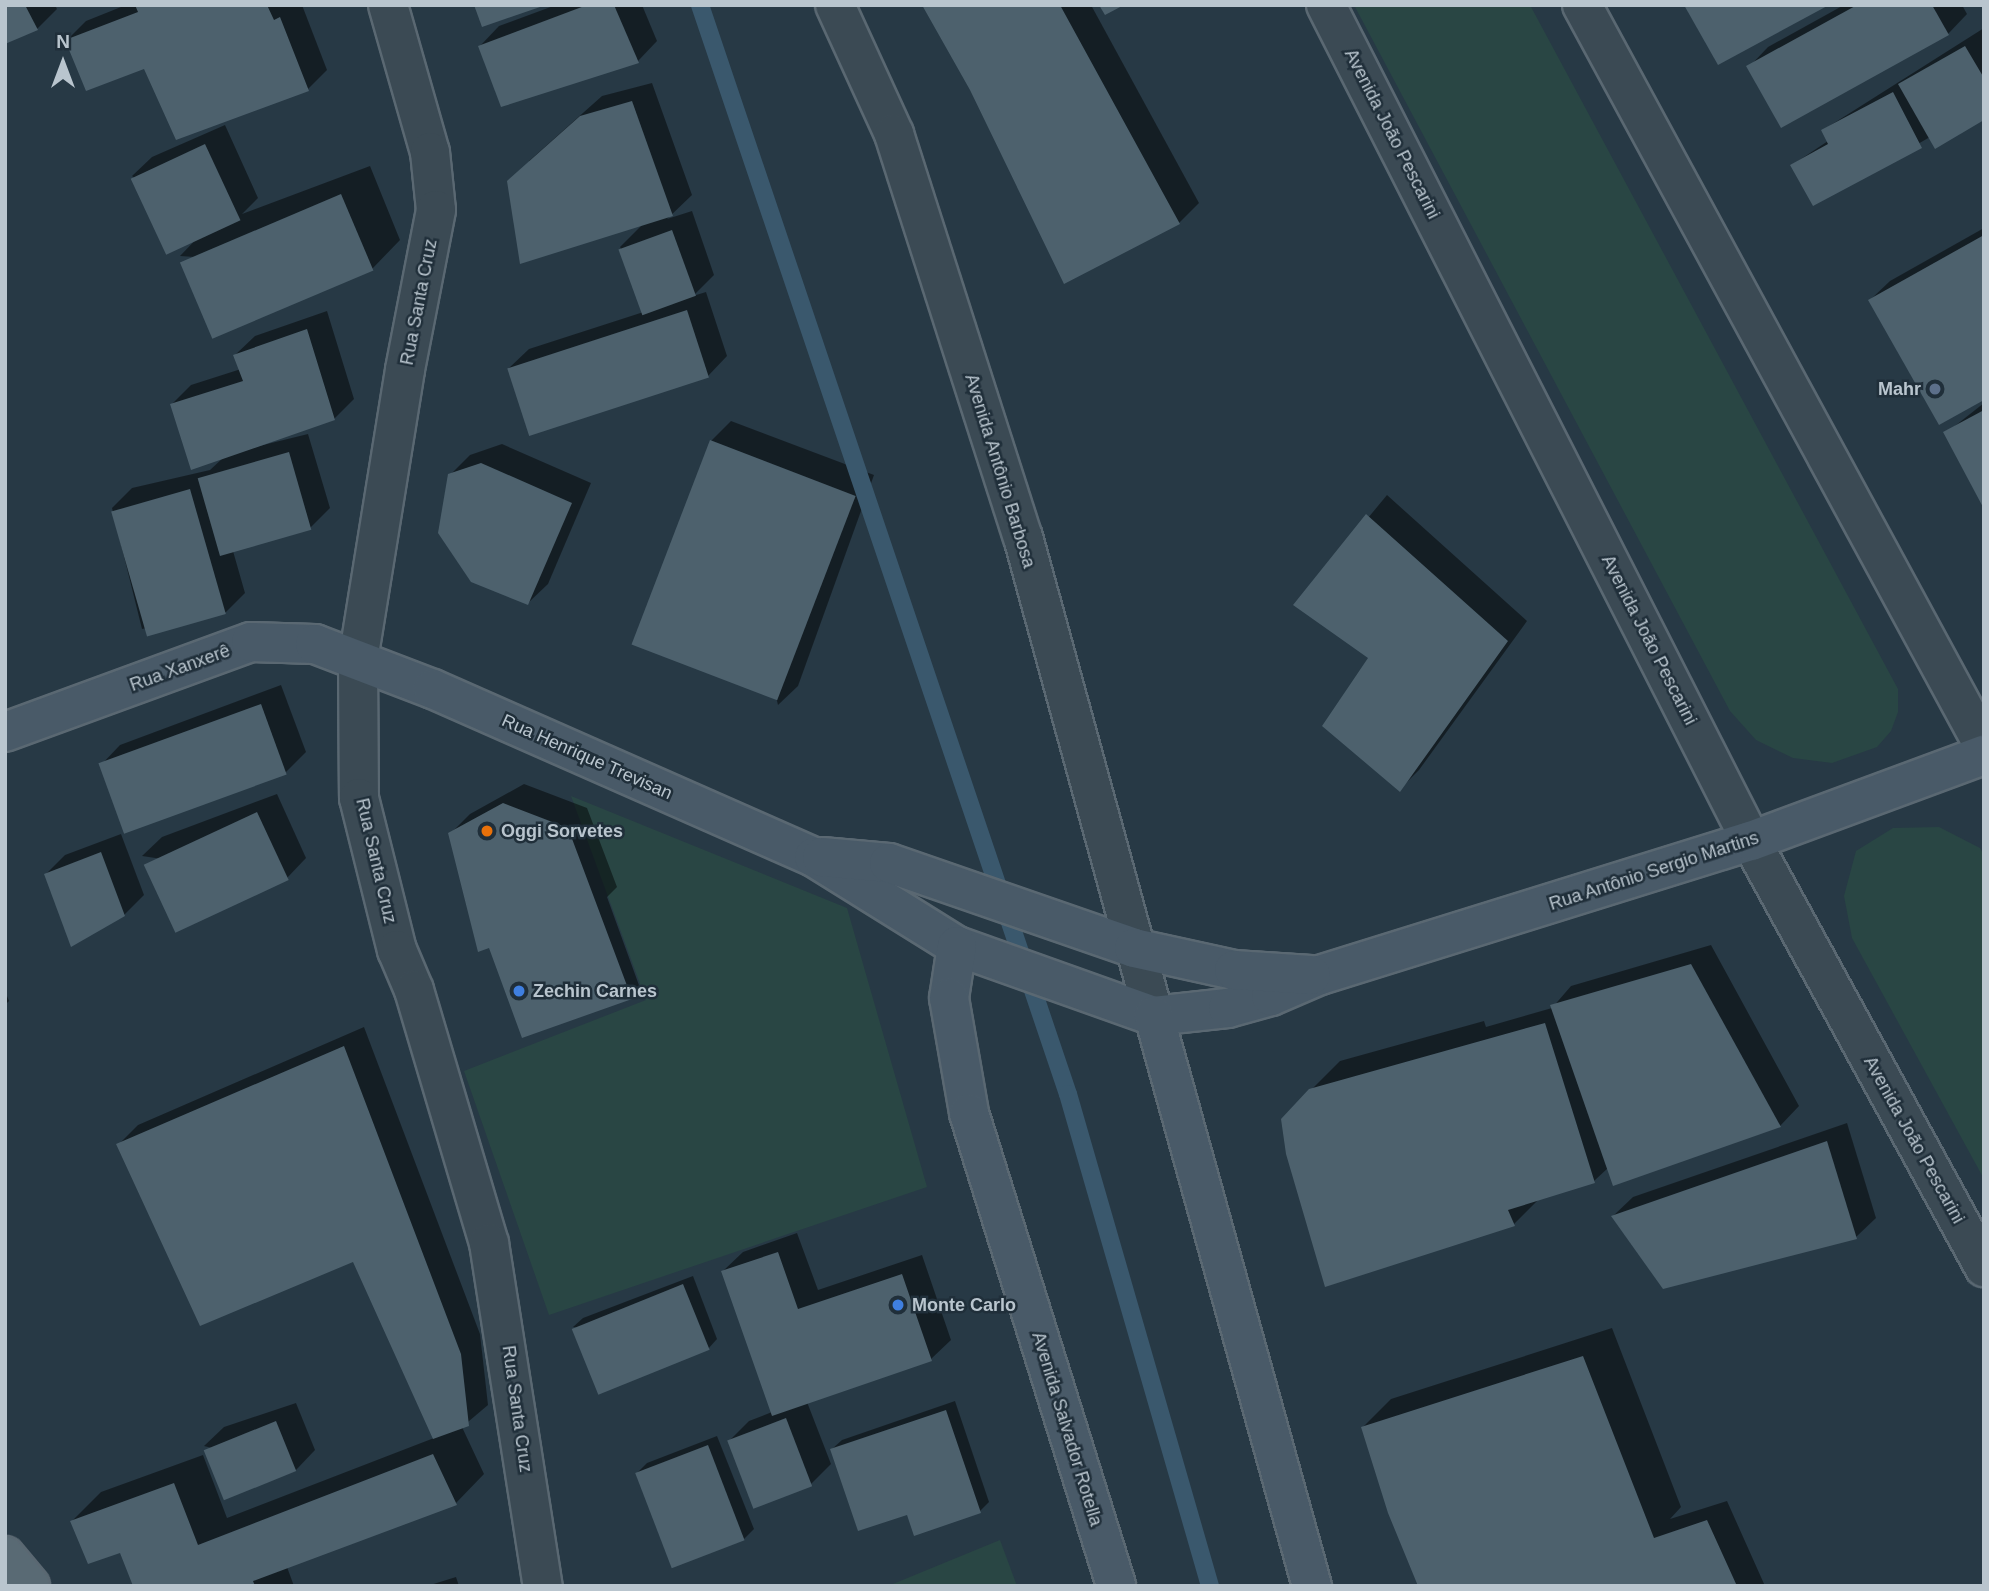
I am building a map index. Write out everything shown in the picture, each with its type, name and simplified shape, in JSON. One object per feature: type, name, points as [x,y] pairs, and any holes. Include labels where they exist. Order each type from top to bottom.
[{"type":"main road","name":"Rua Xanxerê","points":[[5,732],[251,642],[315,644],[358,661]]},
{"type":"main road","name":"Rua Henrique Trevisan","points":[[358,661],[433,689],[814,857],[957,946],[1154,1016]]},
{"type":"main road","name":"Rua Antônio Sergio Martins","points":[[1154,1016],[1228,1008],[1320,975],[1751,841],[1984,755]]},
{"type":"main road","name":"Rua Henrique Trevisan","points":[[814,857],[889,863],[1046,915],[1134,948]]},
{"type":"main road","points":[[957,946],[1046,915]]},
{"type":"main road","name":"Avenida Salvador Rotella","points":[[957,946],[949,998],[969,1113],[1116,1586]]},
{"type":"main road","name":"Rua Antônio Sergio Martins","points":[[1134,948],[1234,970],[1320,975]]},
{"type":"main road","points":[[1154,1016],[1312,1586]]},
{"type":"main road","points":[[5,1556],[30,1586]]},
{"type":"street","name":"Rua Santa Cruz","points":[[388,5],[430,152],[436,210],[405,370],[358,661],[359,798],[397,950],[414,990],[489,1243],[543,1586]]},
{"type":"street","name":"Avenida Antônio Barbosa","points":[[835,5],[894,135],[1023,537],[1154,1016]]},
{"type":"street","name":"Avenida João Pescarini","points":[[1326,5],[1751,841],[1984,1268]]},
{"type":"street","points":[[1582,5],[1984,746]]},
{"type":"green space","points":[[1354,5],[1530,5],[1898,689],[1898,712],[1891,731],[1877,747],[1832,763],[1793,758],[1756,740],[1730,711]]},
{"type":"green space","points":[[571,796],[847,908],[927,1187],[549,1315],[464,1071],[646,1000]]},
{"type":"green space","points":[[1939,827],[1980,848],[1984,855],[1984,1179],[1852,938],[1844,896],[1856,851],[1893,828]]},
{"type":"green space","points":[[1000,1540],[1017,1586],[888,1586]]},
{"type":"building","points":[[5,5],[25,5],[38,30],[5,44]]},
{"type":"building","points":[[135,5],[267,5],[274,20],[280,17],[309,91],[176,140],[144,69],[86,91],[65,40],[138,12]]},
{"type":"building","points":[[474,5],[543,5],[543,6],[482,27]]},
{"type":"building","points":[[587,5],[614,5],[639,63],[501,107],[478,46]]},
{"type":"building","points":[[922,5],[1060,5],[1180,224],[1064,284],[970,90]]},
{"type":"building","points":[[1099,5],[1124,5],[1105,15]]},
{"type":"building","points":[[1684,5],[1829,5],[1718,65]]},
{"type":"building","points":[[1857,5],[1932,5],[1949,35],[1781,128],[1746,66]]},
{"type":"building","points":[[1965,46],[1984,78],[1984,120],[1935,149],[1898,84]]},
{"type":"building","points":[[1893,92],[1922,148],[1813,206],[1790,165],[1828,144],[1821,130]]},
{"type":"building","points":[[632,101],[673,216],[520,264],[507,181],[580,116]]},
{"type":"building","points":[[205,144],[240,220],[166,255],[131,179]]},
{"type":"building","points":[[341,194],[373,270],[212,339],[180,262]]},
{"type":"building","points":[[672,230],[696,296],[642,315],[618,249]]},
{"type":"building","points":[[1984,235],[1984,400],[1939,425],[1868,300]]},
{"type":"building","points":[[687,310],[709,378],[529,436],[507,368]]},
{"type":"building","points":[[307,329],[335,420],[191,470],[170,404],[243,381],[233,355]]},
{"type":"building","points":[[1984,410],[1984,509],[1943,432]]},
{"type":"building","points":[[710,440],[856,496],[777,700],[632,644]]},
{"type":"building","points":[[289,452],[311,530],[220,556],[198,478]]},
{"type":"building","points":[[481,463],[572,503],[528,605],[471,582],[438,533],[448,474]]},
{"type":"building","points":[[190,489],[226,614],[147,637],[111,512]]},
{"type":"building","points":[[1366,514],[1508,641],[1400,792],[1322,726],[1368,658],[1293,605]]},
{"type":"building","points":[[261,704],[287,774],[124,834],[98,763]]},
{"type":"building","points":[[503,803],[568,828],[632,999],[522,1038],[489,948],[478,952],[448,833]]},
{"type":"building","points":[[257,812],[289,880],[175,933],[144,865]]},
{"type":"building","points":[[101,852],[125,916],[71,947],[44,874]]},
{"type":"building","points":[[1691,964],[1781,1127],[1613,1186],[1550,1005]]},
{"type":"building","points":[[1545,1023],[1595,1183],[1508,1210],[1515,1226],[1325,1287],[1286,1154],[1281,1119],[1309,1089]]},
{"type":"building","points":[[344,1046],[461,1354],[469,1426],[433,1439],[353,1262],[200,1326],[116,1144]]},
{"type":"building","points":[[1827,1141],[1857,1239],[1663,1289],[1611,1216]]},
{"type":"building","points":[[778,1252],[798,1309],[902,1274],[932,1361],[772,1416],[721,1271]]},
{"type":"building","points":[[683,1284],[710,1350],[598,1395],[572,1329]]},
{"type":"building","points":[[1583,1356],[1654,1538],[1707,1520],[1737,1586],[1418,1586],[1388,1513],[1361,1427]]},
{"type":"building","points":[[946,1410],[981,1513],[914,1536],[907,1515],[858,1531],[830,1449]]},
{"type":"building","points":[[786,1418],[812,1486],[753,1509],[727,1441]]},
{"type":"building","points":[[276,1421],[296,1471],[224,1500],[204,1450]]},
{"type":"building","points":[[708,1445],[745,1540],[672,1568],[635,1473]]},
{"type":"building","points":[[433,1454],[457,1505],[253,1581],[255,1586],[133,1586],[120,1553],[88,1564],[70,1521],[174,1483],[198,1545]]},
{"type":"waterway","points":[[700,5],[1068,1094],[1210,1586]]},
{"type":"place","name":"Mahr","points":[[1935,389]]},
{"type":"place","name":"Oggi Sorvetes","points":[[487,831]]},
{"type":"place","name":"Zechin Carnes","points":[[519,991]]},
{"type":"place","name":"Monte Carlo","points":[[898,1305]]}]
